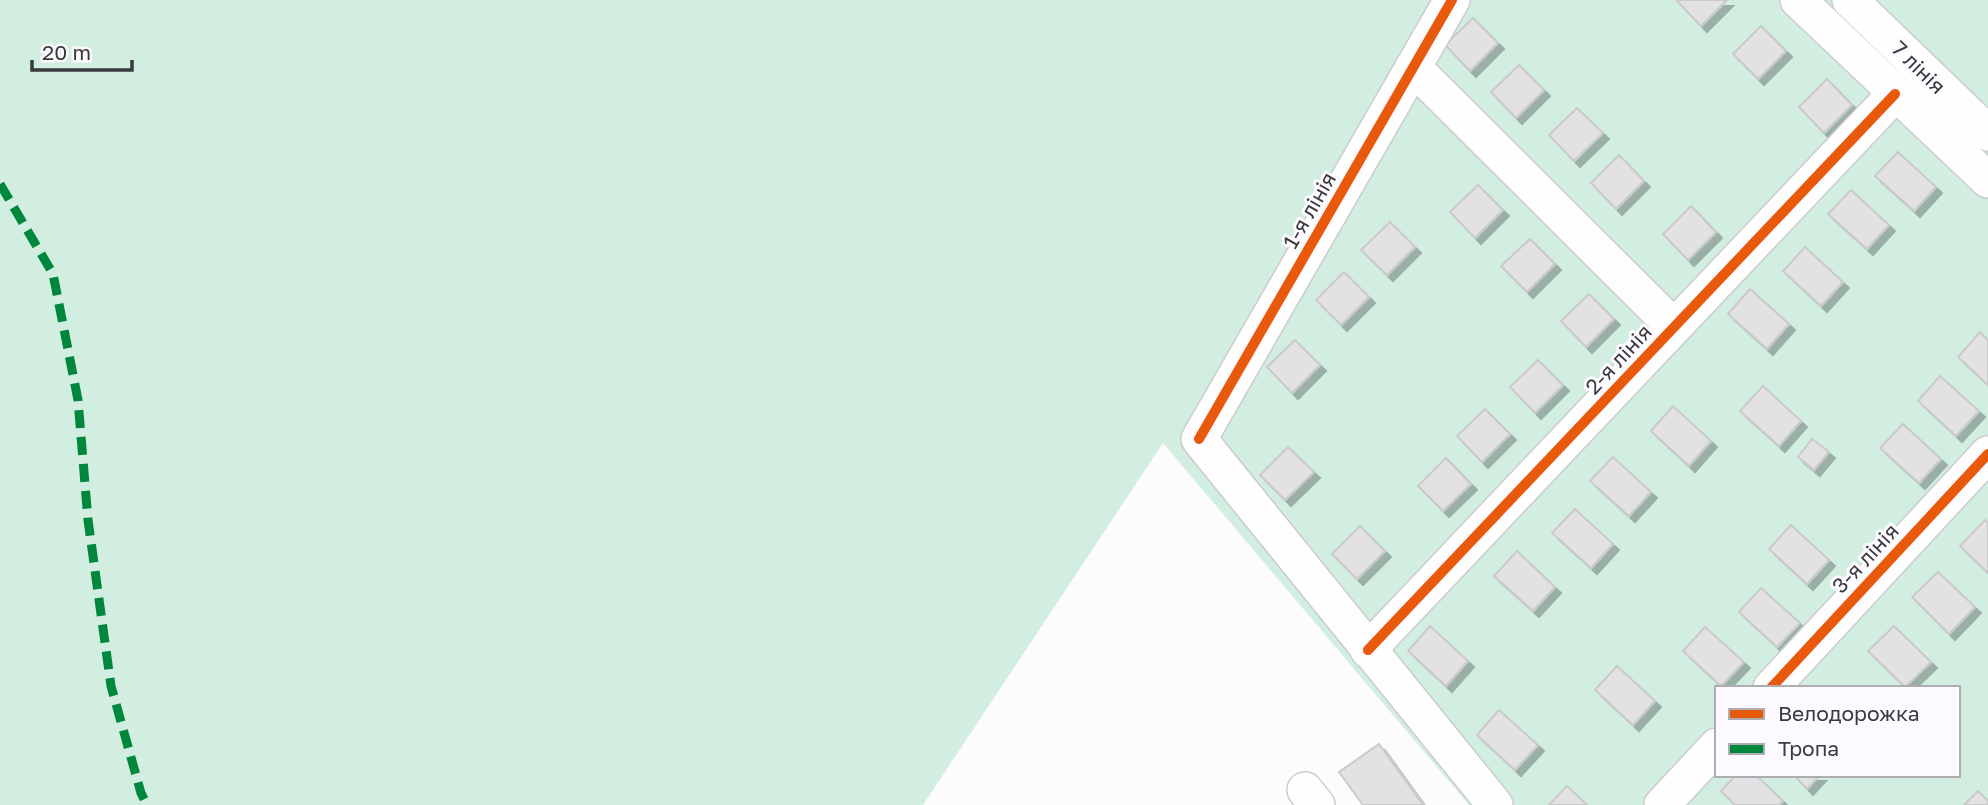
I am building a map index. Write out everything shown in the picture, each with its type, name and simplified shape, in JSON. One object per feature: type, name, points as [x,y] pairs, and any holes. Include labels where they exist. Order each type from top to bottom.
[{"type":"street","name":"1-я лінія","points":[[1368,650],[1199,439],[1452,0]]},
{"type":"street","points":[[1798,0],[1988,180]]},
{"type":"street","name":"7 лінія","points":[[1850,0],[1988,133]]},
{"type":"street","points":[[1413,67],[1674,327]]},
{"type":"street","name":"2-я лінія","points":[[1368,650],[1895,94]]},
{"type":"street","name":"3-я лінія","points":[[1773,686],[1988,454]]},
{"type":"street","points":[[1368,650],[1495,805]]},
{"type":"street","points":[[1662,805],[1715,748]]},
{"type":"green space","points":[[0,0],[1988,0],[1988,805],[1469,805],[1163,443],[923,805],[0,805]]},
{"type":"building","points":[[1676,0],[1727,0],[1701,26]]},
{"type":"building","points":[[1473,18],[1498,43],[1470,71],[1445,45]]},
{"type":"building","points":[[1761,26],[1786,51],[1758,79],[1733,54]]},
{"type":"building","points":[[1519,65],[1544,90],[1516,118],[1491,92]]},
{"type":"building","points":[[1827,79],[1852,105],[1824,133],[1799,107]]},
{"type":"building","points":[[1577,108],[1603,133],[1574,161],[1549,135]]},
{"type":"building","points":[[1898,152],[1936,187],[1914,211],[1875,176]]},
{"type":"building","points":[[1619,155],[1644,181],[1616,209],[1591,183]]},
{"type":"building","points":[[1478,185],[1503,210],[1475,238],[1450,212]]},
{"type":"building","points":[[1851,190],[1889,225],[1867,249],[1828,214]]},
{"type":"building","points":[[1691,206],[1716,232],[1688,260],[1663,234]]},
{"type":"building","points":[[1390,222],[1415,247],[1387,275],[1361,250]]},
{"type":"building","points":[[1530,239],[1555,264],[1527,292],[1501,266]]},
{"type":"building","points":[[1805,247],[1843,282],[1821,306],[1783,271]]},
{"type":"building","points":[[1344,272],[1369,297],[1341,325],[1316,300]]},
{"type":"building","points":[[1750,289],[1789,324],[1767,349],[1728,314]]},
{"type":"building","points":[[1589,294],[1614,319],[1586,347],[1561,321]]},
{"type":"building","points":[[1980,332],[1988,340],[1988,385],[1958,357]]},
{"type":"building","points":[[1295,340],[1320,365],[1292,393],[1267,367]]},
{"type":"building","points":[[1538,360],[1563,385],[1535,413],[1510,387]]},
{"type":"building","points":[[1940,376],[1979,411],[1956,436],[1918,401]]},
{"type":"building","points":[[1763,386],[1801,421],[1779,446],[1740,411]]},
{"type":"building","points":[[1673,406],[1711,441],[1689,466],[1651,431]]},
{"type":"building","points":[[1485,409],[1510,434],[1482,462],[1457,436]]},
{"type":"building","points":[[1903,424],[1941,459],[1919,483],[1880,448]]},
{"type":"building","points":[[1812,439],[1829,452],[1814,470],[1798,457]]},
{"type":"building","points":[[1288,447],[1314,472],[1285,500],[1260,475]]},
{"type":"building","points":[[1613,457],[1651,492],[1629,516],[1590,481]]},
{"type":"building","points":[[1446,458],[1471,484],[1443,511],[1418,486]]},
{"type":"building","points":[[1575,509],[1613,544],[1591,568],[1552,533]]},
{"type":"building","points":[[1985,520],[1988,523],[1988,573],[1960,546]]},
{"type":"building","points":[[1791,525],[1829,560],[1807,584],[1769,549]]},
{"type":"building","points":[[1360,526],[1385,551],[1357,579],[1332,554]]},
{"type":"building","points":[[1517,551],[1555,587],[1533,611],[1494,576]]},
{"type":"building","points":[[1938,572],[1975,607],[1949,634],[1912,597]]},
{"type":"building","points":[[1761,588],[1800,623],[1777,647],[1739,612]]},
{"type":"building","points":[[1430,626],[1468,661],[1446,686],[1408,651]]},
{"type":"building","points":[[1894,626],[1931,662],[1904,686],[1868,651]]},
{"type":"building","points":[[1705,627],[1744,662],[1721,686],[1683,651]]},
{"type":"building","points":[[1617,666],[1655,701],[1633,725],[1595,690]]},
{"type":"building","points":[[1499,710],[1538,745],[1515,770],[1477,735]]},
{"type":"building","points":[[1379,744],[1423,805],[1363,805],[1339,772]]},
{"type":"building","points":[[1734,777],[1758,777],[1783,801],[1779,805],[1735,805],[1721,791]]},
{"type":"building","points":[[1796,777],[1818,777],[1807,789]]},
{"type":"building","points":[[1567,786],[1587,805],[1549,805]]},
{"type":"building","points":[[1978,791],[1988,801],[1988,805],[1964,805]]},
{"type":"marked path","points":[[0,184],[53,274],[78,400],[88,520],[111,686],[141,793],[147,805]]},
{"type":"cycle path","points":[[1199,439],[1452,0]]},
{"type":"cycle path","points":[[1368,650],[1895,94]]},
{"type":"cycle path","points":[[1773,686],[1988,454]]}]
